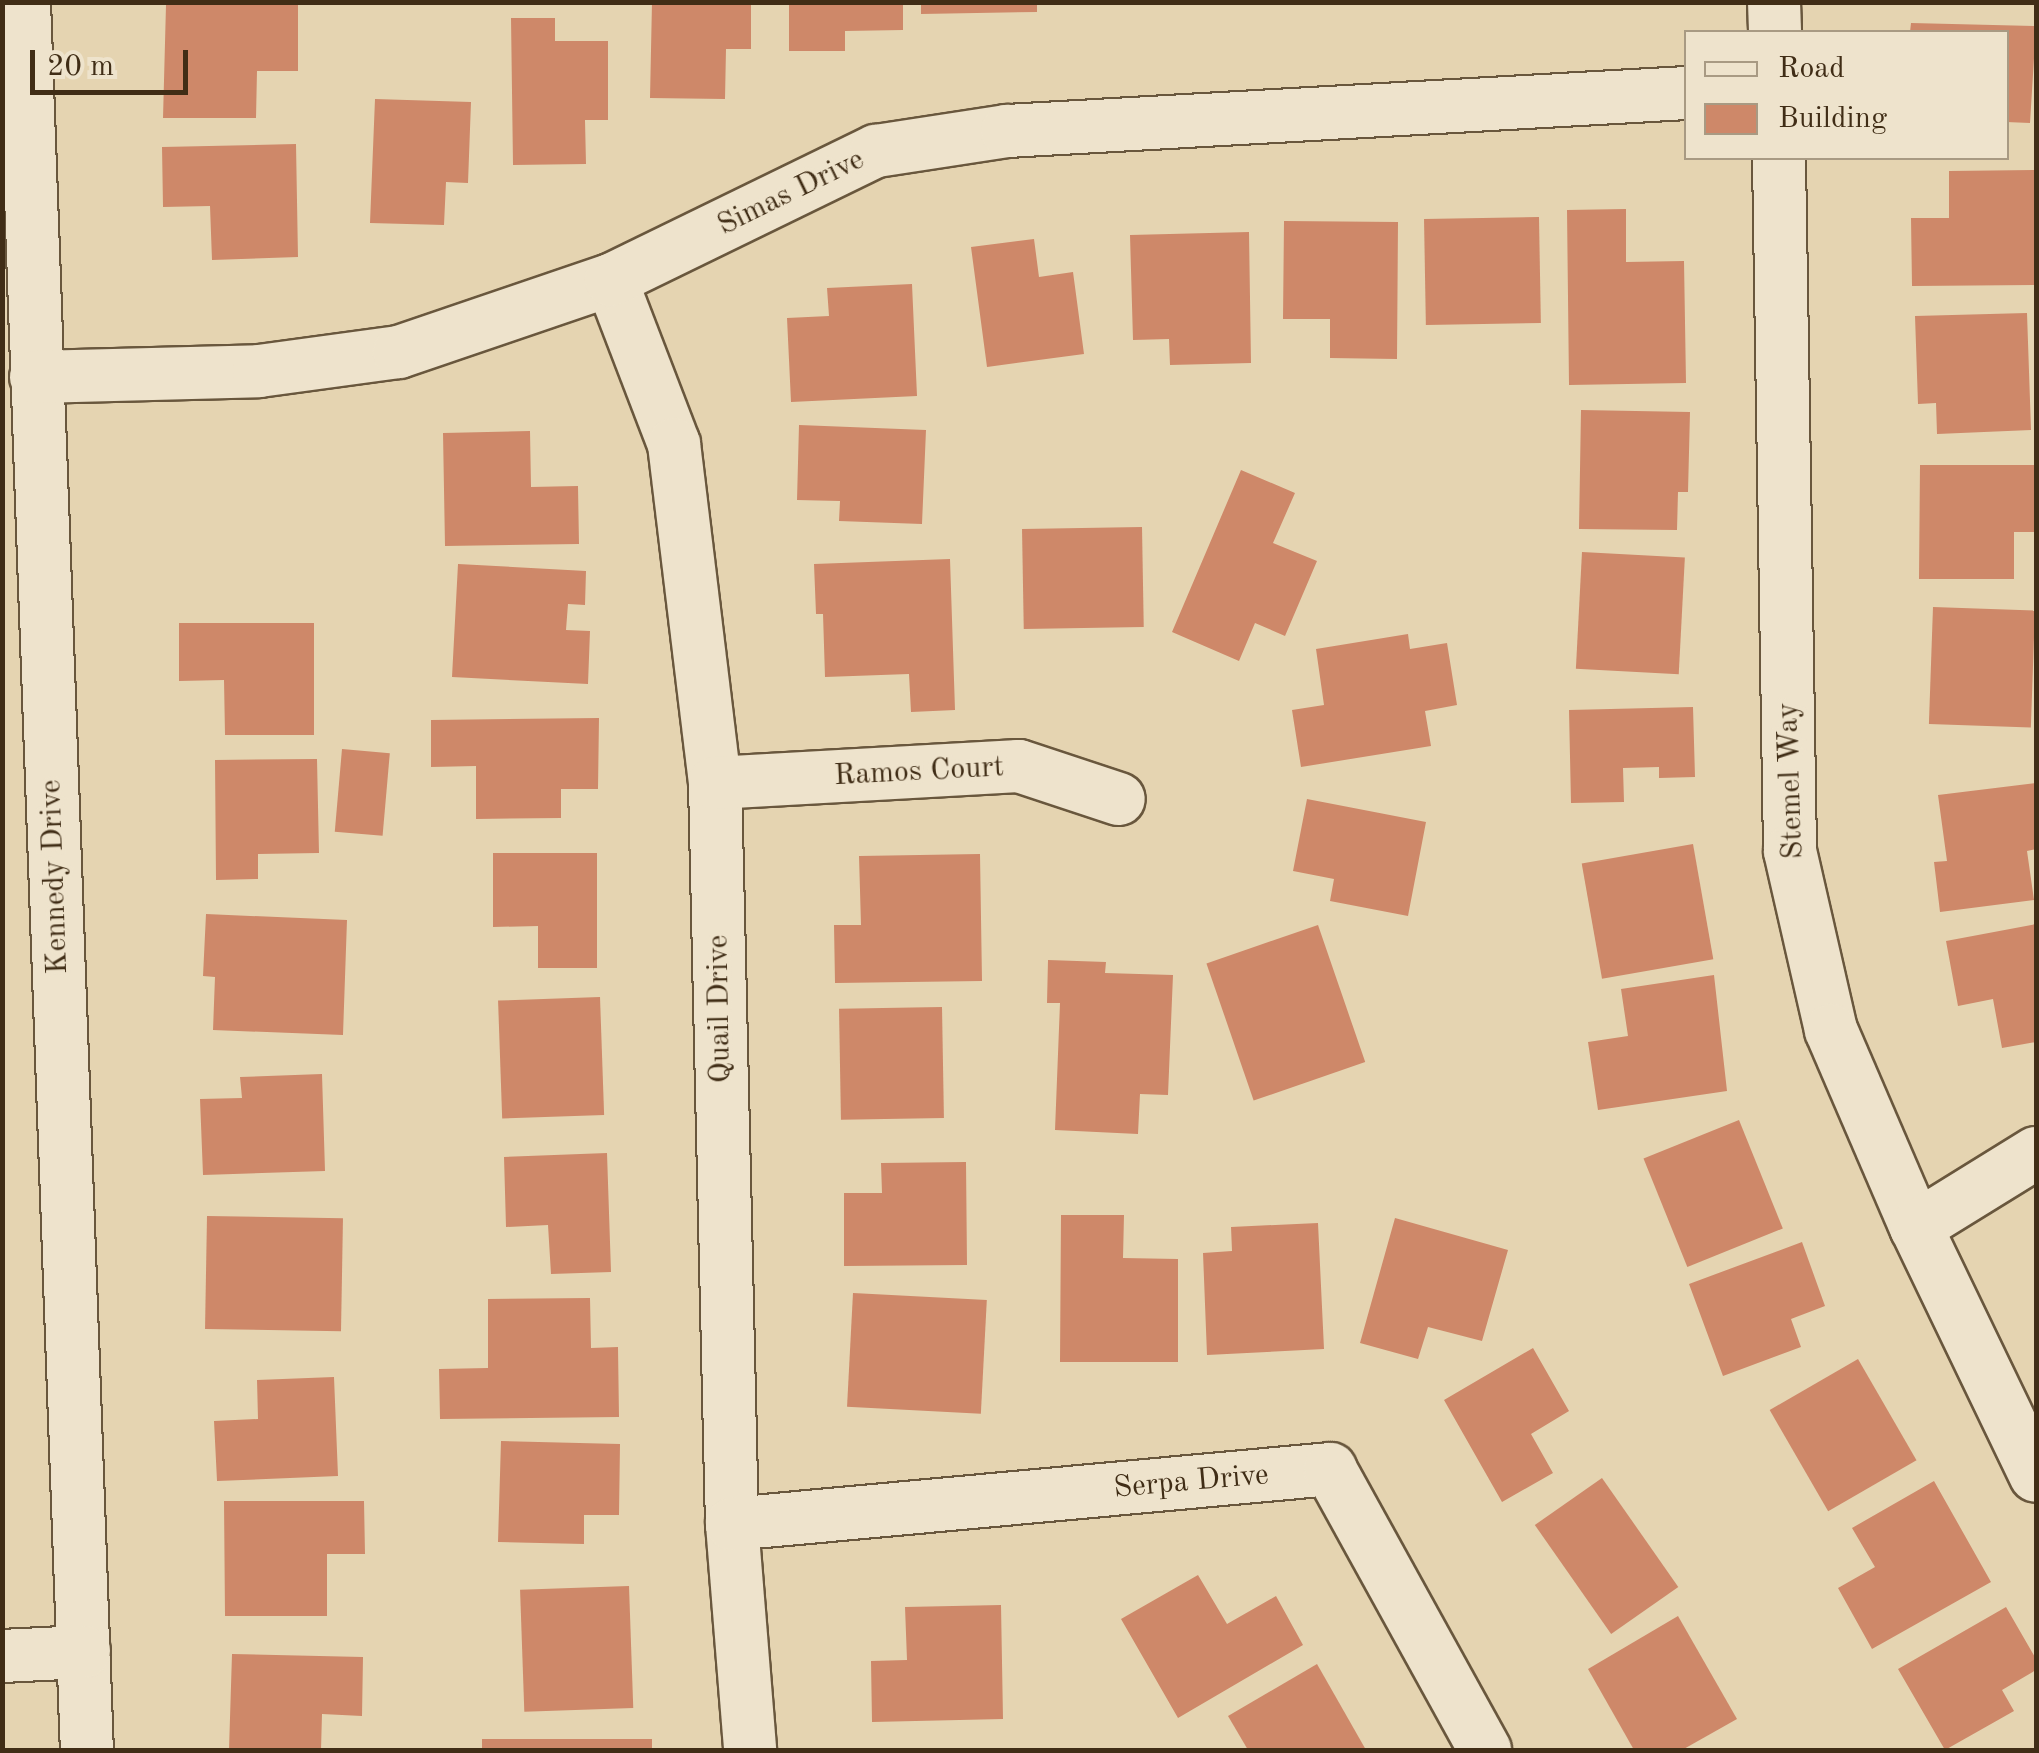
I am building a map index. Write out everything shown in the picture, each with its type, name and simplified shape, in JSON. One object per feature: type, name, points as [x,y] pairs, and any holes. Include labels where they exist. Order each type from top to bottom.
[{"type":"street","name":"Kennedy Drive","points":[[24,2],[87,1750]]},
{"type":"street","points":[[1774,2],[1775,30]]},
{"type":"street","name":"Simas Drive","points":[[36,376],[259,371],[399,352],[612,280],[876,151],[1007,132],[1684,93]]},
{"type":"street","name":"Stemel Way","points":[[1779,160],[1790,851],[1831,1030],[1916,1227],[2036,1476]]},
{"type":"street","name":"Quail Drive","points":[[612,280],[674,444],[715,783],[732,1524],[750,1750]]},
{"type":"street","name":"Ramos Court","points":[[715,783],[1019,766],[1119,799]]},
{"type":"street","points":[[1916,1227],[2036,1153]]},
{"type":"street","name":"Serpa Drive","points":[[732,1524],[1330,1469],[1485,1750]]},
{"type":"street","points":[[2,1656],[84,1652]]},
{"type":"building","points":[[652,2],[751,2],[751,49],[726,49],[725,99],[650,98]]},
{"type":"building","points":[[789,2],[903,2],[903,30],[845,31],[845,51],[789,51]]},
{"type":"building","points":[[921,2],[1037,2],[1037,12],[921,14]]},
{"type":"building","points":[[166,5],[298,5],[298,71],[257,71],[256,118],[163,118]]},
{"type":"building","points":[[511,18],[555,18],[555,41],[608,41],[608,120],[585,120],[586,164],[513,165]]},
{"type":"building","points":[[1911,23],[2036,26],[2030,123],[2009,122],[2009,30],[1910,30]]},
{"type":"building","points":[[375,99],[471,102],[468,183],[446,182],[444,225],[370,223]]},
{"type":"building","points":[[296,144],[298,257],[212,260],[210,206],[163,207],[162,147]]},
{"type":"building","points":[[2036,170],[2036,285],[1912,286],[1911,218],[1949,218],[1949,171]]},
{"type":"building","points":[[1626,209],[1626,262],[1684,261],[1686,383],[1569,385],[1567,210]]},
{"type":"building","points":[[1539,217],[1541,323],[1426,325],[1424,219]]},
{"type":"building","points":[[1284,221],[1398,222],[1397,359],[1330,358],[1330,319],[1283,319]]},
{"type":"building","points":[[1249,232],[1251,363],[1170,365],[1169,339],[1133,340],[1130,235]]},
{"type":"building","points":[[1034,239],[1039,277],[1073,272],[1084,354],[987,367],[971,247]]},
{"type":"building","points":[[912,284],[917,396],[791,402],[787,318],[829,316],[827,288]]},
{"type":"building","points":[[2027,313],[2031,430],[1937,434],[1936,403],[1918,404],[1915,316]]},
{"type":"building","points":[[1581,410],[1690,412],[1688,492],[1678,492],[1677,530],[1579,529]]},
{"type":"building","points":[[799,425],[926,430],[922,524],[839,521],[840,501],[797,500]]},
{"type":"building","points":[[530,431],[531,487],[578,486],[579,544],[445,546],[443,433]]},
{"type":"building","points":[[1920,465],[2036,465],[2036,532],[2014,532],[2014,579],[1919,579]]},
{"type":"building","points":[[1241,470],[1295,493],[1273,543],[1317,561],[1285,636],[1255,623],[1239,661],[1172,632]]},
{"type":"building","points":[[1142,527],[1144,627],[1024,629],[1022,529]]},
{"type":"building","points":[[1582,552],[1685,557],[1679,674],[1576,669]]},
{"type":"building","points":[[950,559],[955,710],[911,712],[909,674],[825,677],[823,614],[816,614],[814,564]]},
{"type":"building","points":[[458,564],[586,571],[585,605],[568,604],[566,630],[590,631],[588,684],[452,677]]},
{"type":"building","points":[[1933,607],[2035,611],[2031,727],[1929,724]]},
{"type":"building","points":[[179,623],[314,623],[314,735],[225,735],[224,680],[179,681]]},
{"type":"building","points":[[1408,634],[1410,649],[1447,643],[1457,705],[1425,711],[1431,746],[1301,767],[1292,710],[1324,705],[1316,649]]},
{"type":"building","points":[[1693,707],[1695,777],[1659,778],[1659,767],[1623,768],[1624,802],[1571,803],[1569,710]]},
{"type":"building","points":[[599,718],[598,789],[561,789],[561,818],[476,819],[476,766],[431,767],[431,720]]},
{"type":"building","points":[[342,749],[390,753],[383,836],[335,832]]},
{"type":"building","points":[[317,759],[319,853],[258,854],[258,879],[216,880],[215,760]]},
{"type":"building","points":[[2036,783],[2036,849],[2027,851],[2034,900],[1940,912],[1934,862],[1947,861],[1938,795]]},
{"type":"building","points":[[1307,799],[1426,822],[1408,916],[1330,901],[1334,879],[1293,871]]},
{"type":"building","points":[[1693,844],[1713,959],[1602,979],[1582,864]]},
{"type":"building","points":[[493,853],[597,853],[597,968],[538,968],[538,926],[493,927]]},
{"type":"building","points":[[980,854],[982,981],[835,983],[834,925],[861,925],[859,856]]},
{"type":"building","points":[[206,914],[347,920],[343,1035],[213,1030],[215,977],[203,976]]},
{"type":"building","points":[[2036,924],[2036,1042],[2002,1048],[1993,999],[1958,1006],[1946,941]]},
{"type":"building","points":[[1318,925],[1365,1062],[1254,1101],[1206,963]]},
{"type":"building","points":[[1048,960],[1106,962],[1105,973],[1173,975],[1168,1095],[1140,1094],[1138,1134],[1055,1130],[1060,1003],[1047,1003]]},
{"type":"building","points":[[1714,975],[1727,1091],[1598,1110],[1588,1042],[1628,1036],[1621,989]]},
{"type":"building","points":[[600,997],[604,1115],[502,1118],[498,1001]]},
{"type":"building","points":[[942,1007],[944,1118],[841,1120],[839,1009]]},
{"type":"building","points":[[322,1074],[325,1171],[203,1175],[200,1099],[242,1098],[240,1077]]},
{"type":"building","points":[[1739,1120],[1783,1228],[1687,1267],[1644,1159]]},
{"type":"building","points":[[607,1153],[611,1272],[551,1274],[548,1225],[506,1227],[504,1157]]},
{"type":"building","points":[[966,1162],[967,1265],[844,1266],[844,1193],[882,1193],[881,1163]]},
{"type":"building","points":[[1061,1215],[1124,1215],[1123,1258],[1178,1259],[1178,1362],[1060,1362]]},
{"type":"building","points":[[207,1216],[343,1218],[341,1331],[205,1329]]},
{"type":"building","points":[[1395,1218],[1508,1250],[1482,1341],[1428,1327],[1418,1359],[1360,1343]]},
{"type":"building","points":[[1318,1223],[1324,1349],[1207,1355],[1203,1253],[1232,1251],[1231,1227]]},
{"type":"building","points":[[1802,1242],[1825,1306],[1791,1319],[1801,1347],[1723,1376],[1689,1284]]},
{"type":"building","points":[[853,1293],[987,1300],[981,1414],[847,1407]]},
{"type":"building","points":[[590,1298],[591,1348],[618,1347],[619,1417],[440,1419],[439,1369],[488,1368],[488,1299]]},
{"type":"building","points":[[1533,1348],[1569,1411],[1531,1434],[1553,1473],[1502,1502],[1444,1400]]},
{"type":"building","points":[[1858,1359],[1916,1460],[1828,1511],[1770,1410]]},
{"type":"building","points":[[334,1377],[338,1476],[217,1481],[214,1421],[258,1419],[257,1380]]},
{"type":"building","points":[[501,1441],[620,1444],[619,1515],[584,1515],[584,1544],[498,1542]]},
{"type":"building","points":[[1602,1478],[1678,1587],[1611,1634],[1535,1525]]},
{"type":"building","points":[[1934,1481],[1991,1582],[1872,1649],[1838,1588],[1875,1567],[1852,1528]]},
{"type":"building","points":[[224,1501],[364,1501],[365,1554],[327,1554],[327,1616],[225,1616]]},
{"type":"building","points":[[1198,1575],[1227,1624],[1276,1596],[1303,1645],[1178,1718],[1121,1619]]},
{"type":"building","points":[[629,1586],[633,1708],[524,1712],[520,1590]]},
{"type":"building","points":[[1001,1605],[1003,1719],[872,1722],[871,1661],[907,1660],[905,1607]]},
{"type":"building","points":[[2006,1607],[2036,1659],[2036,1670],[2002,1690],[2014,1711],[1945,1750],[1898,1669]]},
{"type":"building","points":[[1678,1616],[1737,1719],[1682,1750],[1634,1750],[1588,1669]]},
{"type":"building","points":[[232,1654],[363,1657],[362,1716],[322,1714],[321,1750],[229,1750]]},
{"type":"building","points":[[1317,1664],[1366,1750],[1248,1750],[1228,1716]]},
{"type":"building","points":[[482,1739],[652,1739],[652,1750],[482,1750]]}]
